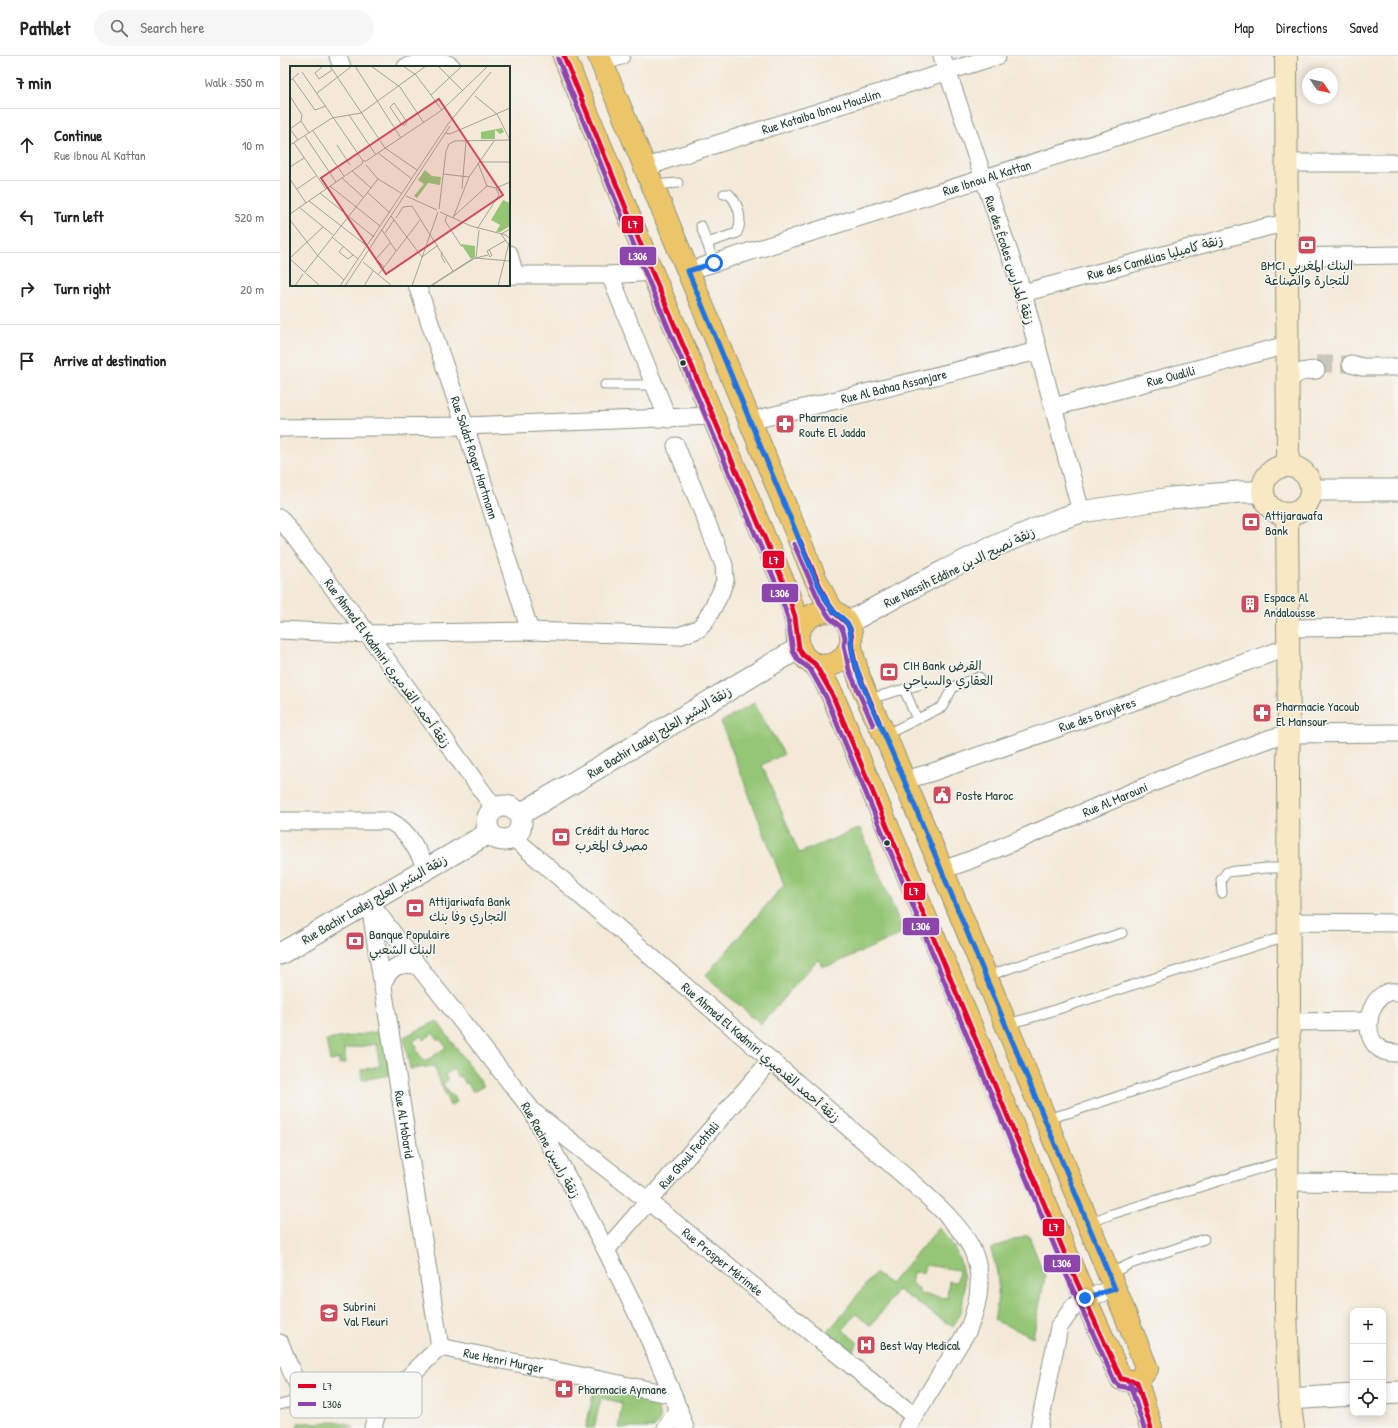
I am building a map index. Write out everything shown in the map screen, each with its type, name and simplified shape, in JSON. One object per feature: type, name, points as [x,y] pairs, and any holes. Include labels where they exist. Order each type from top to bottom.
[{"type":"main road","points":[[564,56],[652,272],[788,592],[803,655],[815,664],[822,666],[830,665],[838,663],[844,658],[851,644]]},
{"type":"main road","points":[[1286,56],[1288,466]]},
{"type":"main road","points":[[607,58],[649,176],[815,578],[827,602],[850,629],[851,644],[856,668],[868,699],[904,780],[1089,1222],[1147,1369],[1137,1382]]},
{"type":"main road","points":[[1288,466],[1295,467],[1304,473],[1310,482],[1311,490],[1310,497],[1304,506],[1298,511],[1287,514],[1277,512],[1271,508],[1265,499],[1263,492],[1264,484],[1270,473],[1276,468],[1288,466]]},
{"type":"main road","points":[[1287,514],[1290,734],[1288,764],[1289,929],[1286,1308],[1289,1399],[1293,1428]]},
{"type":"main road","points":[[799,640],[801,625],[812,614],[828,611],[841,618]]},
{"type":"main road","points":[[815,664],[832,694],[1085,1298],[1121,1379],[1137,1382]]},
{"type":"main road","points":[[1137,1382],[1151,1428]]},
{"type":"street","points":[[338,56],[342,66]]},
{"type":"street","name":"Rue Kotaiba Ibnou Mouslim","points":[[649,176],[669,159],[945,64],[997,56]]},
{"type":"street","points":[[409,66],[438,59],[451,66]]},
{"type":"street","name":"Rue des Écoles زنقة المدارس","points":[[945,64],[1024,292],[1038,351],[1081,512]]},
{"type":"street","name":"Rue Ibnou Al Kattan","points":[[688,271],[1286,84]]},
{"type":"street","points":[[1286,163],[1398,162]]},
{"type":"street","name":"Rue des Camélias زنقة كاميليا","points":[[1024,292],[1267,226],[1287,223]]},
{"type":"street","points":[[1287,256],[1398,255]]},
{"type":"street","points":[[510,261],[512,275],[610,275],[652,272]]},
{"type":"street","points":[[610,275],[668,419]]},
{"type":"street","name":"Rue Soldat Roger Hartmann","points":[[417,286],[465,426],[530,631]]},
{"type":"street","points":[[1287,347],[1291,354],[1316,367],[1299,372],[1292,377],[1287,386]]},
{"type":"street","name":"Rue Oualili","points":[[1054,407],[1287,347]]},
{"type":"street","name":"Rue Al Bahaa Assanjare","points":[[750,421],[1038,351]]},
{"type":"street","points":[[1355,367],[1398,367]]},
{"type":"street","points":[[280,428],[465,426],[713,416]]},
{"type":"street","points":[[280,630],[368,634],[530,631],[679,636],[698,629],[705,622],[720,594],[725,580],[724,565],[676,446]]},
{"type":"street","points":[[1311,490],[1398,490]]},
{"type":"street","name":"Rue Nassih Eddine زنقة نصيح الدين","points":[[841,618],[992,548],[1081,512],[1171,498],[1239,492],[1263,492]]},
{"type":"street","name":"Rue Ahmed El Kadmiri زنقة أحمد القدميري","points":[[280,518],[368,634],[494,808]]},
{"type":"street","name":"Rue des Bruyères","points":[[904,780],[930,773],[1289,637],[1398,627]]},
{"type":"street","name":"Rue Bachir Laalej زنقة البشير العلج","points":[[519,815],[799,640]]},
{"type":"street","name":"Rue Al Marouni","points":[[942,870],[968,861],[1184,770],[1271,738],[1290,734],[1398,733]]},
{"type":"street","points":[[499,806],[510,807],[519,815],[521,824],[520,829],[514,838],[503,841],[492,837],[488,832],[488,817],[494,808],[499,806]]},
{"type":"street","points":[[280,821],[389,821],[402,828],[408,835],[427,868]]},
{"type":"street","name":"Rue Bachir Laalej زنقة البشير العلج","points":[[280,954],[488,832]]},
{"type":"street","name":"Rue Ahmed El Kadmiri زنقة أحمد القدميري","points":[[514,838],[916,1186],[953,1220],[964,1235],[977,1261],[980,1284],[974,1316],[968,1330],[911,1422]]},
{"type":"street","name":"Rue Racine زنقة راسين","points":[[369,902],[530,1109],[606,1250],[645,1330],[676,1402],[685,1428]]},
{"type":"street","name":"Rue Al Mobarid","points":[[369,902],[440,1347]]},
{"type":"street","points":[[1289,929],[1398,923]]},
{"type":"street","points":[[382,984],[388,972],[398,965],[418,965]]},
{"type":"street","points":[[1398,992],[1388,992],[1380,996],[1375,1002],[1369,1021],[1370,1034],[1374,1043],[1387,1053],[1398,1053]]},
{"type":"street","points":[[1288,1031],[1369,1021]]},
{"type":"street","name":"Rue Ghoul Fechtali","points":[[606,1250],[771,1060]]},
{"type":"street","name":"Rue Prosper Mérimée","points":[[530,1109],[648,1201],[911,1422]]},
{"type":"street","points":[[1287,1182],[1398,1183]]},
{"type":"street","points":[[1039,1428],[1060,1327],[1074,1306],[1112,1281]]},
{"type":"street","points":[[280,1343],[292,1372]]},
{"type":"street","points":[[414,1372],[440,1347]]},
{"type":"street","name":"Rue Henri Murger","points":[[440,1347],[676,1402]]},
{"type":"street","points":[[1386,1393],[1398,1392]]},
{"type":"street","points":[[1289,1399],[1350,1395]]},
{"type":"street","points":[[666,1428],[676,1402]]},
{"type":"street","points":[[373,1428],[376,1418]]},
{"type":"lane","points":[[649,176],[678,182]]},
{"type":"lane","points":[[707,243],[737,233],[740,226],[741,218],[733,199],[729,194],[724,194]]},
{"type":"lane","points":[[701,226],[714,263]]},
{"type":"lane","points":[[605,384],[654,385]]},
{"type":"lane","points":[[885,736],[942,707],[953,687],[979,677]]},
{"type":"lane","points":[[868,699],[922,684]]},
{"type":"lane","points":[[904,689],[917,719]]},
{"type":"lane","points":[[1222,893],[1221,880],[1227,872],[1267,868],[1289,868]]},
{"type":"lane","points":[[1006,1024],[1037,1016],[1289,929]]},
{"type":"lane","points":[[986,977],[1122,933]]},
{"type":"lane","points":[[1045,1119],[1068,1113],[1288,1031]]},
{"type":"lane","points":[[1089,1222],[1287,1160]]},
{"type":"lane","points":[[1112,1281],[1130,1264],[1204,1239]]},
{"type":"lane","points":[[280,1405],[290,1402]]},
{"type":"green space","points":[[754,703],[784,754],[762,765],[799,853],[860,828],[904,933],[831,965],[822,966],[818,959],[761,1024],[705,976],[784,885],[721,722]]},
{"type":"green space","points":[[437,1021],[484,1086],[473,1092],[468,1083],[466,1084],[460,1076],[458,1077],[453,1069],[445,1075],[448,1080],[443,1084],[450,1095],[452,1094],[457,1102],[450,1106],[434,1066],[410,1069],[404,1037]],"holes":[[[433,1033],[438,1040],[440,1039],[446,1047],[425,1062],[416,1050],[418,1048],[413,1041],[421,1036],[424,1040]]]},
{"type":"green space","points":[[384,1031],[390,1075],[362,1080],[361,1070],[380,1066],[376,1044],[344,1049],[346,1063],[339,1064],[339,1059],[330,1061],[326,1040]]},
{"type":"green space","points":[[939,1228],[948,1238],[955,1250],[963,1275],[963,1302],[953,1327],[898,1290],[871,1326],[856,1314],[843,1330],[858,1343],[852,1351],[828,1332],[875,1273],[890,1284]],"holes":[[[925,1265],[959,1270],[957,1282],[949,1281],[947,1298],[919,1294],[919,1288],[915,1288],[915,1285],[911,1285],[913,1272],[923,1273]]]},
{"type":"green space","points":[[1027,1235],[1029,1236],[1045,1277],[1033,1337],[994,1320],[998,1285],[996,1269],[991,1251],[993,1248]]},
{"type":"green space","points":[[595,1385],[656,1400],[660,1419],[654,1428],[618,1428],[622,1403],[601,1398],[594,1428],[586,1428]]},
{"type":"green space","points":[[340,1422],[348,1424],[354,1428],[298,1428],[298,1423]]},
{"type":"tunnel","points":[[1316,364],[1351,364]]},
{"type":"transit line","name":"L7","points":[[564,56],[652,272],[787,591],[795,617],[799,648],[803,655],[815,664],[832,694],[1072,1271],[1121,1379],[1137,1382]]},
{"type":"transit line","name":"L306","points":[[558,59],[646,275],[780,593],[788,618],[793,651],[798,660],[810,669],[826,697],[1066,1274],[1115,1382],[1119,1386],[1136,1389]]},
{"type":"transit line","name":"L7","points":[[800,541],[827,602],[835,613],[847,623],[850,629],[852,637],[851,644],[856,668],[879,722]]},
{"type":"transit line","name":"L306","points":[[794,544],[821,605],[830,618],[841,627],[843,631],[849,670],[873,725]]},
{"type":"transit line","name":"L7","points":[[1137,1382],[1151,1428]]},
{"type":"transit line","name":"L306","points":[[1130,1384],[1144,1428]]},
{"type":"place","name":"BMCI البنك المغربي للتجارة والصناعة","points":[[1307,245]]},
{"type":"place","name":"Pharmacie Route El Jadda","points":[[785,424]]},
{"type":"place","name":"Attijarawafa Bank","points":[[1251,522]]},
{"type":"place","name":"Espace Al Andalousse","points":[[1250,604]]},
{"type":"place","name":"CIH Bank القرض العقاري والسياحي","points":[[889,672]]},
{"type":"place","name":"Pharmacie Yacoub El Mansour","points":[[1262,713]]},
{"type":"place","name":"Poste Maroc","points":[[942,795]]},
{"type":"place","name":"Crédit du Maroc مصرف المغرب","points":[[561,837]]},
{"type":"place","name":"Attijariwafa Bank التجاري وفا بنك","points":[[415,908]]},
{"type":"place","name":"Banque Populaire البنك الشعبي","points":[[355,941]]},
{"type":"place","name":"Subrini Val Fleuri","points":[[329,1313]]},
{"type":"place","name":"Best Way Medical","points":[[866,1345]]},
{"type":"place","name":"Pharmacie Aymane","points":[[564,1389]]},
{"type":"route","points":[[714,263],[688,271],[815,578],[827,602],[835,613],[847,623],[850,629],[853,657],[861,681],[1089,1222],[1115,1289],[1085,1298]]}]
